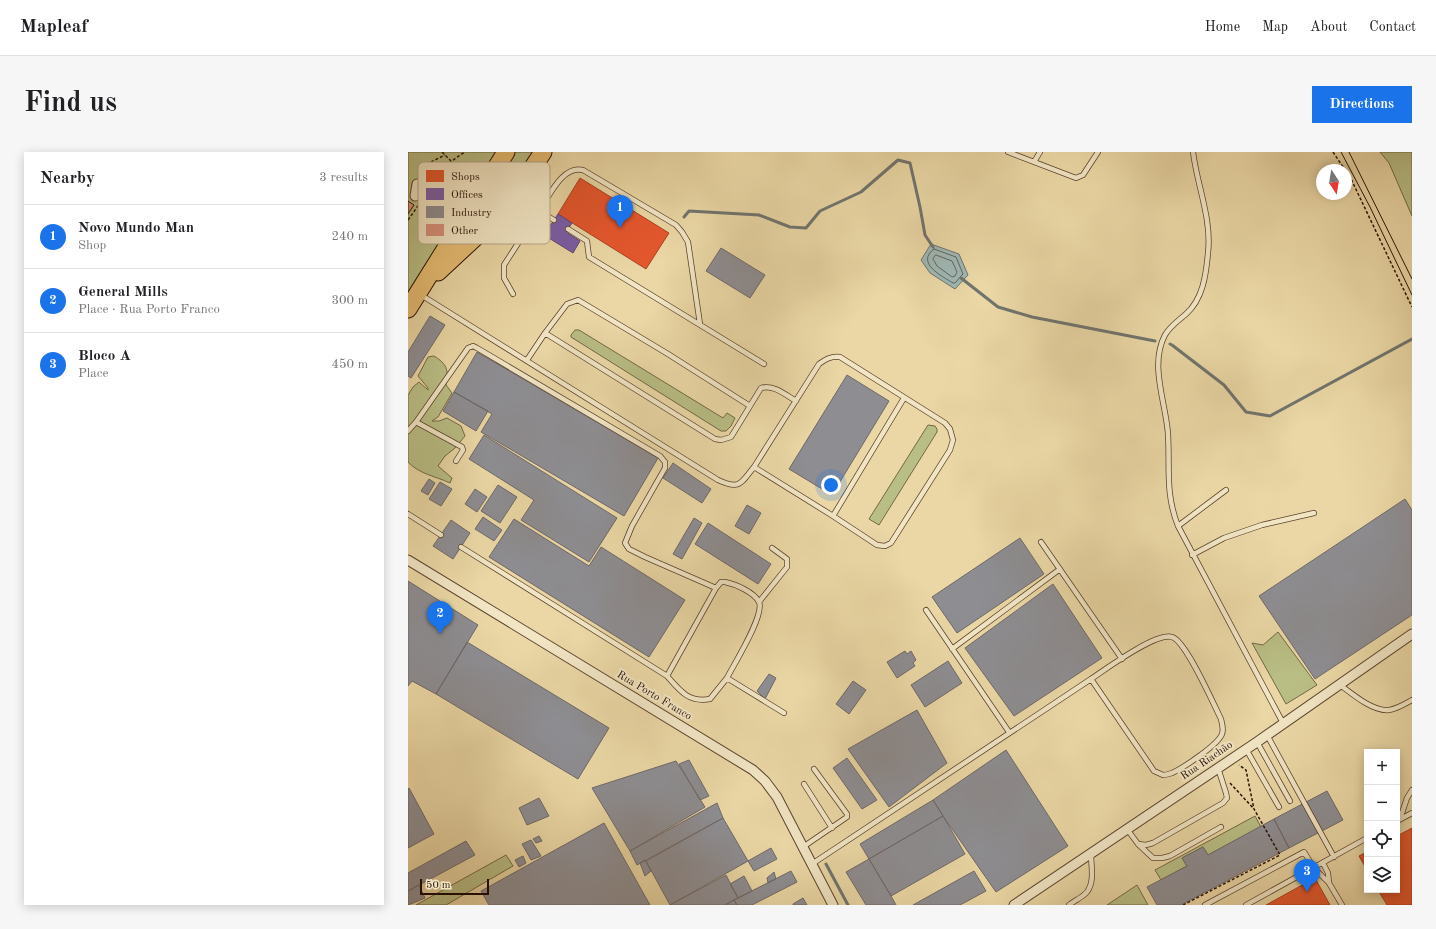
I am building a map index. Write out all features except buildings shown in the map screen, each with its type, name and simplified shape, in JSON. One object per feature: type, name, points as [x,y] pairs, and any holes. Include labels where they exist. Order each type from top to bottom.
[{"type":"highway","points":[[500,162],[506,152]]},
{"type":"highway","points":[[536,162],[543,152]]},
{"type":"highway","points":[[408,309],[448,244]]},
{"type":"highway","points":[[419,290],[468,244]]},
{"type":"street","points":[[415,196],[417,184]]},
{"type":"street","name":"Rua Porto Franco","points":[[408,560],[753,770],[766,781],[777,797],[834,905]]},
{"type":"street","name":"Rua Riachão","points":[[1014,905],[1257,742],[1412,634]]},
{"type":"lane","points":[[1008,152],[1076,178],[1083,175],[1098,152]]},
{"type":"lane","points":[[1034,162],[1040,152]]},
{"type":"lane","points":[[1193,152],[1207,228],[1208,252],[1202,292],[1194,307],[1173,324],[1164,336],[1160,351],[1159,364],[1161,396],[1168,433],[1169,496],[1172,512],[1192,555],[1283,724]]},
{"type":"lane","points":[[550,195],[563,177],[572,171],[580,169],[676,225],[688,242],[700,324]]},
{"type":"lane","points":[[550,218],[554,220]]},
{"type":"lane","points":[[568,229],[586,241],[589,257],[764,364]]},
{"type":"lane","points":[[513,294],[504,278],[504,265],[518,244]]},
{"type":"lane","points":[[419,290],[718,480],[731,486],[737,485],[743,481],[754,467],[819,364],[834,356],[840,358],[945,423],[950,429],[952,440],[950,450],[891,543],[885,546],[877,545],[754,467]]},
{"type":"lane","points":[[527,360],[567,304],[578,300],[668,354],[750,406]]},
{"type":"lane","points":[[545,333],[715,439],[721,440],[731,437],[750,406],[765,386],[778,390],[796,401]]},
{"type":"lane","points":[[408,431],[416,422],[468,348],[473,346],[477,348],[660,456],[665,462],[665,468],[632,526],[625,543],[629,549],[645,557],[716,588]]},
{"type":"lane","points":[[833,516],[904,398]]},
{"type":"lane","points":[[416,422],[462,447],[463,450],[456,461]]},
{"type":"lane","points":[[1178,526],[1226,490]]},
{"type":"lane","points":[[1192,555],[1224,538],[1262,525],[1314,513]]},
{"type":"lane","points":[[408,514],[440,535]]},
{"type":"lane","points":[[1041,542],[1122,659]]},
{"type":"lane","points":[[461,547],[667,676],[682,694],[695,700],[702,701],[710,699],[727,678],[755,625],[760,611],[759,602],[750,593],[729,582],[721,582],[716,588],[667,676]]},
{"type":"lane","points":[[759,602],[787,567],[787,559],[772,548]]},
{"type":"lane","points":[[952,649],[1060,569]]},
{"type":"lane","points":[[926,610],[1009,732]]},
{"type":"lane","points":[[812,864],[1009,732],[1091,679],[1122,659],[1153,640],[1164,637],[1173,637],[1182,645],[1221,718],[1223,727],[1219,740],[1194,760],[1172,773],[1163,775],[1154,771],[1091,679]]},
{"type":"lane","points":[[727,678],[784,713]]},
{"type":"lane","points":[[1339,684],[1356,697],[1379,709],[1388,710],[1400,707],[1412,700]]},
{"type":"lane","points":[[1267,735],[1334,857]]},
{"type":"lane","points":[[1257,742],[1290,801]]},
{"type":"lane","points":[[1246,749],[1279,807]]},
{"type":"lane","points":[[1138,844],[1153,843],[1223,803],[1227,798],[1218,768]]},
{"type":"lane","points":[[803,847],[845,820],[847,817],[847,814],[814,769]]},
{"type":"lane","points":[[804,784],[832,828]]},
{"type":"lane","points":[[1400,815],[1412,790]]},
{"type":"lane","points":[[1400,819],[1412,813]]},
{"type":"lane","points":[[1127,829],[1138,844],[1153,858],[1162,858],[1170,856],[1221,827]]},
{"type":"lane","points":[[1246,905],[1364,840]]},
{"type":"lane","points":[[1205,905],[1304,852],[1314,868],[1329,883],[1342,905]]},
{"type":"lane","points":[[1069,905],[1087,892],[1092,874],[1091,854]]},
{"type":"lane","points":[[1323,863],[1328,873],[1329,883]]},
{"type":"path","points":[[442,152],[451,161],[465,152]]},
{"type":"path","points":[[1333,152],[1341,164]]},
{"type":"path","points":[[431,162],[445,155]]},
{"type":"path","points":[[1352,181],[1412,307]]},
{"type":"path","points":[[1234,763],[1246,770],[1254,809]]},
{"type":"path","points":[[1183,905],[1280,855],[1254,809],[1228,781]]},
{"type":"green space","points":[[408,152],[497,152],[491,162],[418,162],[418,244],[439,244],[408,293]]},
{"type":"green space","points":[[511,152],[542,152],[534,162],[505,162]]},
{"type":"green space","points":[[1380,152],[1412,152],[1412,216],[1389,163]]},
{"type":"green space","points":[[575,330],[579,330],[723,418],[727,413],[735,418],[731,426],[726,431],[721,431],[571,337]]},
{"type":"green space","points":[[434,356],[442,362],[446,368],[446,385],[452,393],[438,417],[432,421],[439,421],[447,418],[461,426],[465,436],[455,448],[445,456],[438,466],[452,478],[450,483],[422,472],[408,462],[408,395],[413,387],[419,382],[428,390],[418,376],[428,357]]},
{"type":"green space","points":[[928,425],[935,426],[937,432],[879,525],[869,519]]},
{"type":"green space","points":[[1278,632],[1317,685],[1286,704],[1252,643],[1263,645]]},
{"type":"green space","points":[[1255,816],[1261,827],[1208,855],[1203,847],[1182,858],[1187,866],[1161,880],[1155,870]]},
{"type":"green space","points":[[506,855],[513,866],[446,905],[416,905]]},
{"type":"green space","points":[[1137,885],[1148,905],[1107,905]]},
{"type":"water","points":[[931,244],[959,254],[968,275],[955,289],[930,273],[921,260]]},
{"type":"waterway","points":[[684,217],[689,211],[759,215],[790,227],[806,228],[820,211],[861,192],[898,160],[910,163],[925,235],[933,247]]},
{"type":"waterway","points":[[961,278],[998,307],[1032,317],[1155,341]]},
{"type":"waterway","points":[[1170,344],[1224,385],[1246,412],[1270,416],[1412,339]]},
{"type":"waterway","points":[[826,864],[848,905]]},
{"type":"tram line","points":[[1341,152],[1370,207],[1412,295]]},
{"type":"tram line","points":[[1349,152],[1412,279]]},
{"type":"place","name":"Novo Mundo Man","points":[[620,228]]},
{"type":"place","name":"General Mills","points":[[440,634]]},
{"type":"place","name":"Bloco A","points":[[1307,892]]}]
